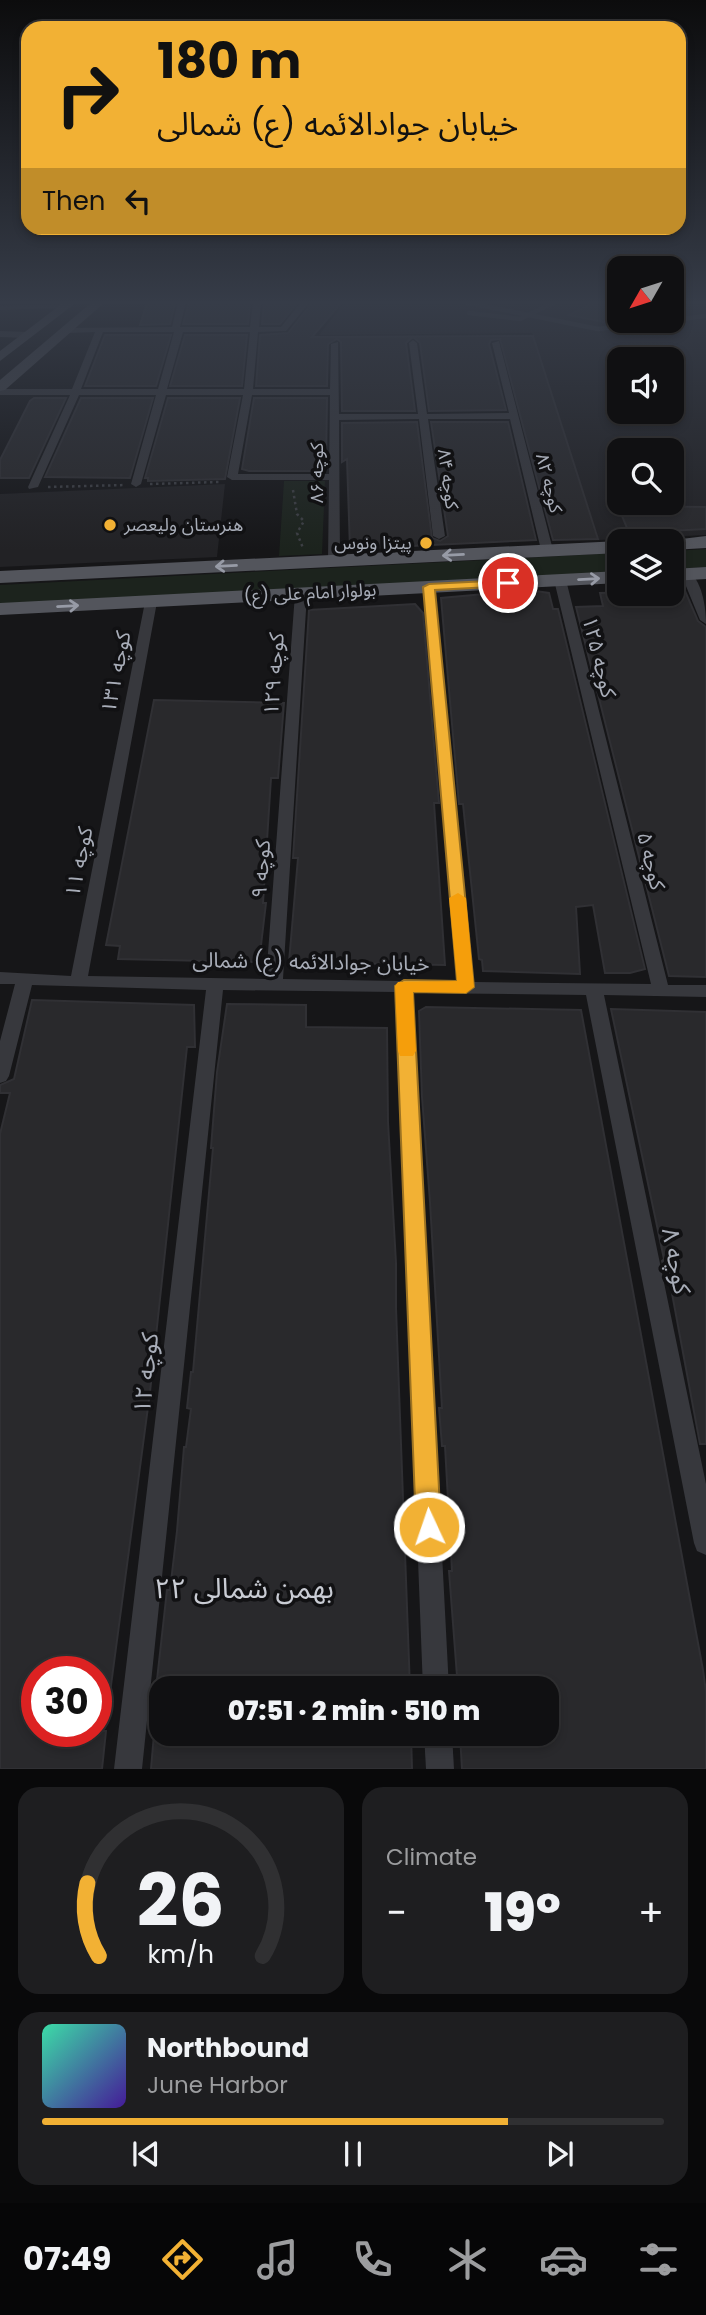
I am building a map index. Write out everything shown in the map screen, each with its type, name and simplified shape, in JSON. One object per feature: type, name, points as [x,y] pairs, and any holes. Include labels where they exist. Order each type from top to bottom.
[{"type":"main road","points":[[684,543],[706,542]]},
{"type":"main road","name":"بولوار امام علی (ع)","points":[[0,577],[607,548]]},
{"type":"main road","name":"بولوار امام علی (ع)","points":[[0,609],[607,578]]},
{"type":"street","points":[[33,487],[79,385]]},
{"type":"street","points":[[136,484],[164,385]]},
{"type":"street","points":[[249,385],[232,477],[334,477]]},
{"type":"street","name":"کوچه ۸۶","points":[[334,561],[335,385]]},
{"type":"street","name":"کوچه ۸۴","points":[[419,385],[439,536]]},
{"type":"street","name":"کوچه ۸۲","points":[[506,385],[547,550]]},
{"type":"street","points":[[0,389],[335,392]]},
{"type":"street","points":[[335,417],[514,416]]},
{"type":"street","points":[[688,574],[706,620]]},
{"type":"street","name":"کوچه ۱۲۵","points":[[560,580],[600,743]]},
{"type":"street","points":[[429,587],[466,987]]},
{"type":"street","name":"کوچه ۱۲۹","points":[[289,758],[300,594]]},
{"type":"street","name":"کوچه ۱۳۱","points":[[122,751],[151,601]]},
{"type":"street","name":"کوچه ۵","points":[[600,743],[662,990]]},
{"type":"street","name":"کوچه ۱۱","points":[[78,982],[122,751]]},
{"type":"street","name":"کوچه ۹","points":[[274,983],[289,758]]},
{"type":"street","name":"خیابان جوادالائمه (ع) شمالی","points":[[0,978],[78,982],[706,991]]},
{"type":"street","points":[[0,1076],[25,979]]},
{"type":"street","name":"کوچه ۱۲","points":[[128,1769],[215,982]]},
{"type":"street","points":[[404,986],[435,1676]]},
{"type":"street","name":"کوچه ۸","points":[[594,990],[706,1543]]},
{"type":"street","points":[[439,1746],[440,1769]]},
{"type":"path","points":[[302,477],[293,493],[297,514],[304,521],[297,537],[304,554]]},
{"type":"shaded area","points":[[549,385],[607,385],[607,424],[684,424],[684,385],[706,385],[706,535],[684,536],[684,529],[607,529],[607,540],[599,540]]},
{"type":"shaded area","points":[[284,481],[325,481],[322,554],[279,556]]},
{"type":"shaded area","name":"هنرستان ولیعصر","points":[[225,484],[217,557],[0,567],[0,494]]},
{"type":"shaded area","points":[[706,549],[706,567],[684,568],[684,550]]},
{"type":"shaded area","points":[[607,554],[607,573],[0,605],[0,585]]},
{"type":"building","points":[[86,385],[156,385],[156,386]]},
{"type":"building","points":[[170,385],[242,385],[242,386]]},
{"type":"building","points":[[256,385],[327,385],[327,386]]},
{"type":"building","points":[[342,385],[411,385],[415,411],[342,411]]},
{"type":"building","points":[[425,385],[499,385],[506,410],[429,411]]},
{"type":"building","points":[[512,385],[549,385],[598,539],[553,540]]},
{"type":"building","points":[[34,398],[66,398],[29,478],[0,478],[0,460]]},
{"type":"building","points":[[81,398],[153,398],[130,478],[45,477]]},
{"type":"building","points":[[168,398],[240,398],[225,479],[148,481],[148,478],[145,478]]},
{"type":"building","points":[[254,398],[327,398],[326,468],[317,471],[242,469]]},
{"type":"building","points":[[417,422],[432,538],[440,541],[448,536],[431,422],[508,422],[536,540],[350,549],[347,459],[342,462],[342,423]]},
{"type":"building","points":[[684,507],[706,507],[706,529],[627,529],[622,515],[684,515]]},
{"type":"building","points":[[528,590],[549,593],[553,609],[558,609],[645,969],[630,973],[605,973],[593,905],[576,907],[580,974],[483,971],[482,960],[479,959],[463,804],[459,804],[441,598]]},
{"type":"building","points":[[684,591],[698,621],[706,627],[706,977],[669,976],[576,607],[603,606],[600,593],[607,593],[607,606],[684,606]]},
{"type":"building","points":[[415,604],[423,613],[439,803],[434,803],[445,965],[289,962],[298,858],[293,858],[309,610]]},
{"type":"building","points":[[154,700],[284,703],[278,778],[271,778],[263,903],[266,903],[259,962],[118,959],[120,946],[106,945]]},
{"type":"building","points":[[32,1000],[194,1005],[195,1047],[187,1047],[150,1392],[112,1678],[112,1656],[21,1656],[21,1747],[104,1747],[102,1769],[0,1769],[0,1134],[10,1093],[0,1093],[0,1085],[14,1079]]},
{"type":"building","points":[[227,1004],[306,1005],[306,1027],[387,1028],[388,1122],[396,1263],[410,1676],[157,1676],[177,1531],[184,1447],[191,1409],[187,1408],[193,1372],[213,1148],[217,1072]]},
{"type":"building","points":[[426,1007],[581,1010],[703,1670],[706,1692],[706,1769],[462,1769],[461,1746],[559,1746],[559,1676],[457,1676],[449,1571],[452,1571],[445,1446],[442,1446],[439,1408],[442,1408],[419,1011]]},
{"type":"building","points":[[611,1009],[706,1012],[706,1444],[700,1444],[671,1288],[662,1261],[664,1259]]},
{"type":"building","points":[[153,1746],[411,1746],[412,1769],[151,1769]]},
{"type":"slow traffic","points":[[407,1051],[404,986],[466,987],[458,898]]},
{"type":"place","name":"هنرستان ولیعصر","points":[[110,525]]},
{"type":"place","name":"پیتزا ونوس","points":[[426,543]]},
{"type":"district","name":"۲۲ بهمن شمالی","points":[[244,1588]]},
{"type":"route","points":[[429,1527],[404,986],[466,987],[429,587],[508,583]]}]
